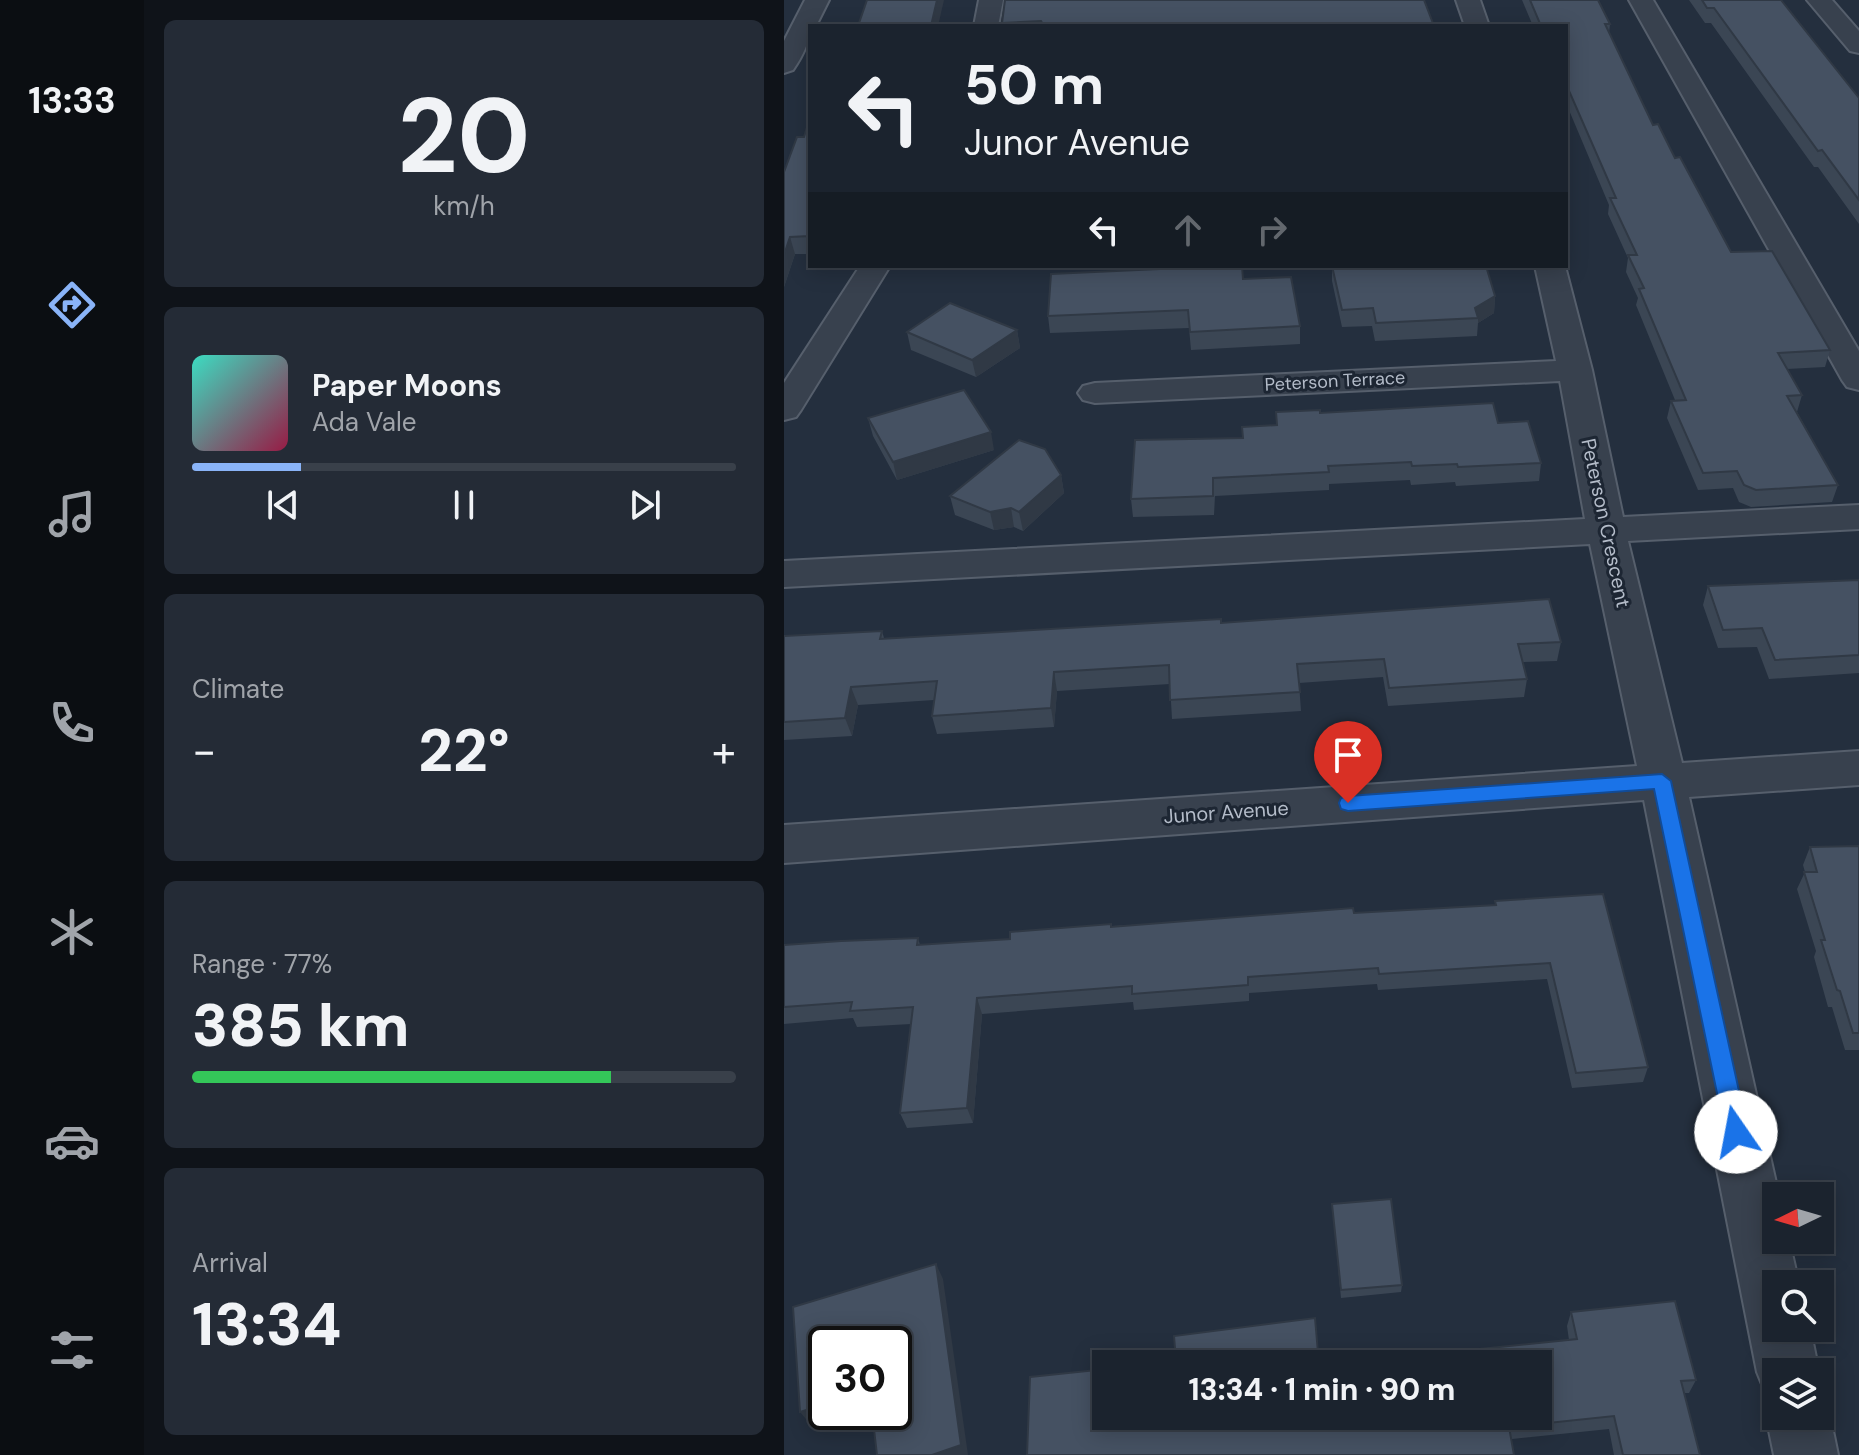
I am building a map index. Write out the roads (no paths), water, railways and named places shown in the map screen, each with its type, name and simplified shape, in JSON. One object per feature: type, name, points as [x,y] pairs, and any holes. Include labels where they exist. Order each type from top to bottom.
[{"type":"street","points":[[784,65],[817,0]]},
{"type":"street","points":[[986,24],[991,0]]},
{"type":"street","points":[[1468,0],[1476,24]]},
{"type":"street","points":[[1641,0],[1859,380]]},
{"type":"street","points":[[1819,0],[1859,46]]},
{"type":"street","points":[[784,410],[874,268]]},
{"type":"street","name":"Peterson Crescent","points":[[1550,268],[1575,370],[1606,530],[1649,715],[1766,1270]]},
{"type":"street","name":"Peterson Terrace","points":[[1095,393],[1575,370]]},
{"type":"street","points":[[784,574],[1859,517]]},
{"type":"street","name":"Junor Avenue","points":[[784,844],[1859,768]]},
{"type":"street","points":[[1801,1430],[1806,1455]]}]
